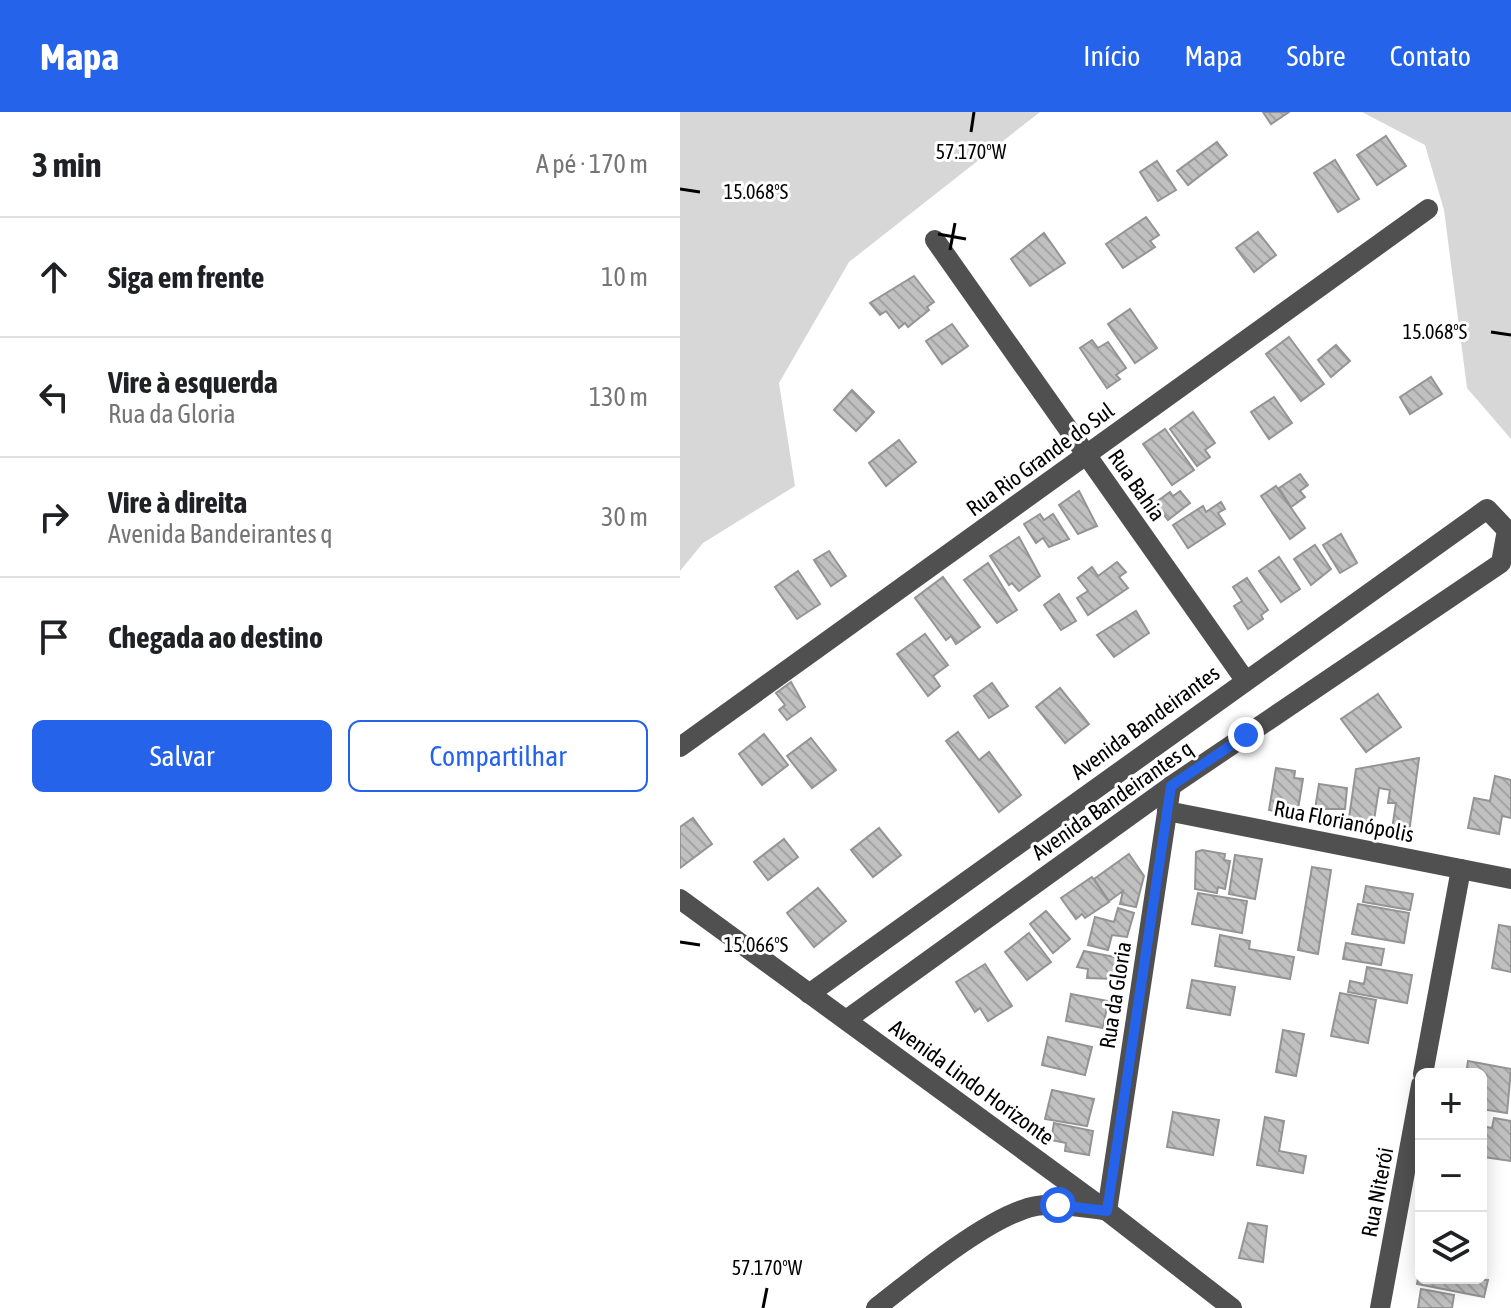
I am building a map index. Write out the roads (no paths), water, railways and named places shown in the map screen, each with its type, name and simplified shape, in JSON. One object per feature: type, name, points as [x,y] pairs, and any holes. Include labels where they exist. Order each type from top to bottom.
[{"type":"street","name":"Rua Rio Grande do Sul","points":[[680,747],[1428,209]]},
{"type":"street","name":"Rua Bahia","points":[[935,240],[1245,680]]},
{"type":"street","name":"Avenida Bandeirantes","points":[[809,994],[1487,509],[1507,530]]},
{"type":"street","name":"Avenida Bandeirantes q","points":[[846,1020],[1171,786],[1501,563],[1507,530]]},
{"type":"street","name":"Rua da Gloria","points":[[1107,1211],[1171,786]]},
{"type":"street","name":"Rua Florianópolis","points":[[1167,811],[1511,879]]},
{"type":"street","points":[[1424,1068],[1461,869]]},
{"type":"street","name":"Avenida Lindo Horizonte","points":[[680,899],[1107,1211],[1232,1308]]},
{"type":"street","name":"Rua Niterói","points":[[1380,1308],[1415,1118]]},
{"type":"street","points":[[876,1308],[951,1254],[1023,1209],[1058,1205],[1107,1211]]}]
